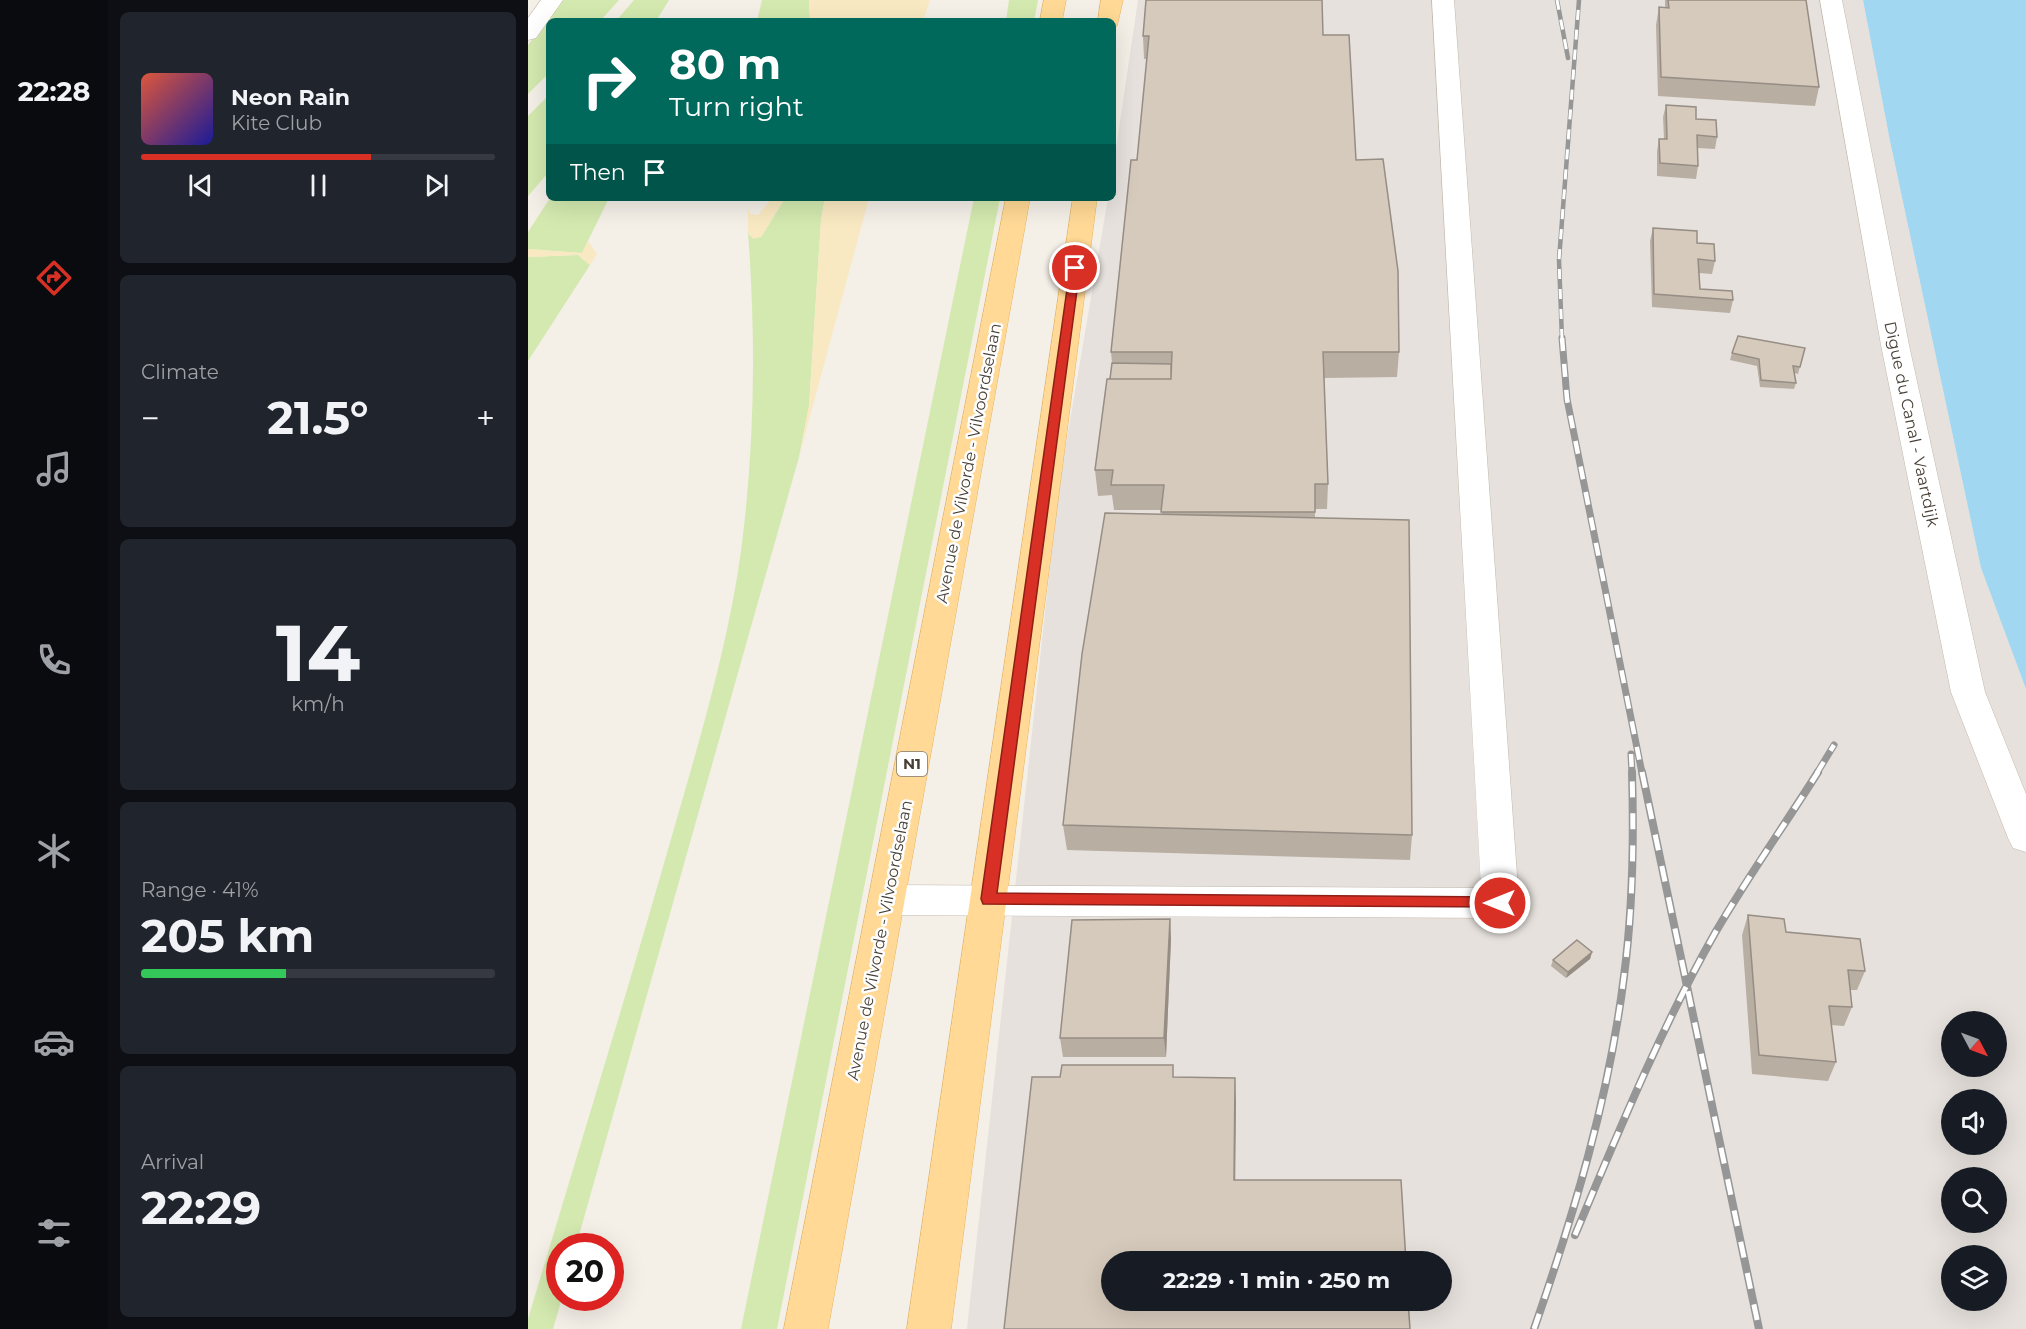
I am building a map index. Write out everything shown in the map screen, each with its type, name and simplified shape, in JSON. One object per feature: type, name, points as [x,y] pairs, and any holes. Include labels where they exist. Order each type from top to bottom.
[{"type":"main road","points":[[1051,18],[1054,0]]},
{"type":"main road","points":[[1109,18],[1112,0]]},
{"type":"main road","name":"Avenue de Vilvorde - Vilvoordselaan","points":[[806,1329],[1017,201]]},
{"type":"main road","points":[[929,1329],[1085,201]]},
{"type":"lane","points":[[528,33],[552,0]]},
{"type":"lane","points":[[887,900],[1500,903],[1443,0]]},
{"type":"lane","name":"Digue du Canal - Vaartdijk","points":[[1831,0],[1895,345],[1968,692],[2026,838]]},
{"type":"shaded area","points":[[1138,0],[1863,0],[1890,141],[1981,568],[2026,689],[2026,1329],[967,1329],[1059,485],[1107,201],[1116,201],[1116,149]]},
{"type":"green space","points":[[561,0],[619,0],[603,18],[548,18]]},
{"type":"green space","points":[[634,0],[669,0],[658,18],[619,18]]},
{"type":"green space","points":[[762,0],[809,0],[810,18],[758,18]]},
{"type":"green space","points":[[1009,0],[1038,0],[1035,18],[1006,18]]},
{"type":"green space","points":[[546,20],[546,76],[528,94],[528,45]]},
{"type":"green space","points":[[546,98],[546,175],[528,196],[528,116]]},
{"type":"green space","points":[[548,201],[608,201],[582,253],[528,249],[528,232]]},
{"type":"green space","points":[[783,201],[824,201],[821,220],[809,406],[799,457],[580,1233],[554,1233],[652,905],[700,737],[728,625],[741,551],[749,471],[753,352],[748,232],[750,236],[761,237]]},
{"type":"green space","points":[[973,201],[999,201],[777,1329],[741,1329]]},
{"type":"green space","points":[[578,255],[590,265],[528,361],[528,257]]},
{"type":"green space","points":[[546,1259],[546,1311],[558,1311],[553,1329],[528,1329],[528,1319]]},
{"type":"sand","points":[[809,0],[930,0],[924,18],[810,18]]},
{"type":"sand","points":[[770,201],[783,201],[761,237],[753,239],[748,232],[748,208],[750,214],[758,215]]},
{"type":"sand","points":[[824,201],[868,201],[799,457],[809,406],[821,220]]},
{"type":"sand","points":[[588,241],[597,254],[590,265],[578,255],[528,257],[528,249],[582,253]]},
{"type":"water","points":[[1863,0],[2026,0],[2026,689],[1981,568],[1890,141]]},
{"type":"building","points":[[1146,0],[1322,0],[1323,35],[1349,35],[1356,160],[1383,159],[1398,271],[1399,352],[1323,352],[1328,484],[1315,484],[1315,512],[1161,512],[1164,485],[1111,485],[1113,470],[1095,470],[1107,379],[1171,379],[1172,352],[1111,352],[1131,160],[1137,160],[1149,36],[1143,36]]},
{"type":"building","points":[[1668,0],[1806,0],[1819,87],[1661,77],[1659,7],[1669,8]]},
{"type":"building","points":[[1666,105],[1696,107],[1696,119],[1716,120],[1717,137],[1697,135],[1698,166],[1660,163],[1659,139],[1667,139]]},
{"type":"building","points":[[1653,228],[1697,231],[1697,243],[1714,244],[1715,261],[1698,259],[1700,289],[1732,291],[1733,300],[1654,294]]},
{"type":"building","points":[[1738,336],[1805,348],[1800,367],[1793,366],[1796,383],[1761,380],[1759,359],[1732,353]]},
{"type":"building","points":[[1112,363],[1171,364],[1171,379],[1110,379]]},
{"type":"building","points":[[1105,513],[1409,520],[1412,835],[1063,825],[1082,654]]},
{"type":"building","points":[[1748,915],[1784,919],[1786,932],[1860,939],[1865,971],[1848,970],[1852,1007],[1829,1006],[1836,1062],[1759,1055]]},
{"type":"building","points":[[1170,919],[1164,1038],[1060,1038],[1072,920]]},
{"type":"building","points":[[1577,940],[1592,952],[1568,972],[1553,960]]},
{"type":"building","points":[[1062,1065],[1173,1065],[1173,1077],[1235,1078],[1234,1180],[1401,1180],[1405,1251],[1101,1251],[1101,1311],[1409,1311],[1410,1329],[1004,1329],[1032,1077],[1060,1077]]},
{"type":"railway","points":[[1557,0],[1568,58]]},
{"type":"railway","points":[[1562,339],[1559,260],[1579,0]]},
{"type":"railway","points":[[1562,338],[1567,399],[1642,773]]},
{"type":"railway","points":[[1817,773],[1834,745]]},
{"type":"railway","points":[[1631,754],[1632,773]]},
{"type":"railway","points":[[1534,1329],[1563,1242],[1588,1155],[1617,1021],[1631,900],[1632,772]]},
{"type":"railway","points":[[1642,772],[1687,986]]},
{"type":"railway","points":[[1687,986],[1740,892],[1818,772]]},
{"type":"railway","points":[[1575,1235],[1640,1082],[1687,986]]},
{"type":"railway","points":[[1687,986],[1759,1329]]},
{"type":"route","points":[[1075,268],[988,899],[1500,903]]}]
